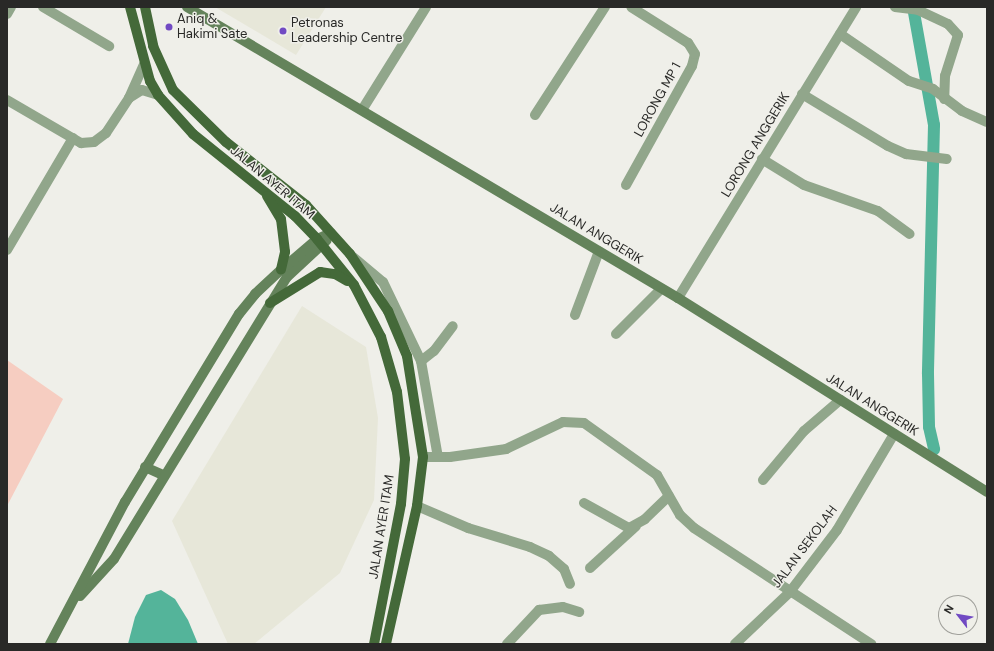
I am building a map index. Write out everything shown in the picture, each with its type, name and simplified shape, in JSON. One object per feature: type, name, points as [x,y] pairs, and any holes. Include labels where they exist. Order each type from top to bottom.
[{"type":"main road","name":"JALAN AYER ITAM","points":[[130,7],[144,64],[158,95],[193,134],[263,190],[320,243],[354,285],[381,337],[399,399],[406,459],[401,504],[374,644]]},
{"type":"main road","name":"JALAN AYER ITAM","points":[[145,7],[153,46],[172,90],[226,142],[306,205],[350,254],[388,311],[407,356],[423,457],[417,506],[386,644]]},
{"type":"main road","points":[[263,190],[281,219],[285,252],[281,270]]},
{"type":"main road","points":[[270,303],[320,272],[335,274],[354,285]]},
{"type":"street","points":[[7,14],[11,7]]},
{"type":"street","points":[[42,7],[109,46]]},
{"type":"street","name":"JALAN ANGGERIK","points":[[187,7],[678,298],[987,492]]},
{"type":"street","points":[[362,110],[426,7]]},
{"type":"street","points":[[535,115],[605,7]]},
{"type":"street","name":"LORONG MP 1","points":[[626,185],[692,66],[695,54],[688,43],[631,7]]},
{"type":"street","name":"LORONG ANGGERIK","points":[[678,298],[856,7]]},
{"type":"street","points":[[899,8],[918,10],[948,24],[958,35],[946,76],[944,99]]},
{"type":"street","points":[[840,34],[918,84],[933,89],[944,99],[987,122]]},
{"type":"street","points":[[7,100],[73,138],[88,144],[100,139],[129,98],[144,64]]},
{"type":"street","points":[[129,98],[142,90],[158,95]]},
{"type":"street","points":[[802,94],[888,146],[906,154],[940,158]]},
{"type":"street","points":[[7,250],[73,138]]},
{"type":"street","points":[[762,159],[804,186],[878,211],[910,234]]},
{"type":"street","points":[[72,605],[114,559],[163,475],[270,303],[288,277],[331,233]]},
{"type":"street","points":[[50,644],[145,467],[239,314],[255,294],[281,270],[320,243]]},
{"type":"street","points":[[575,315],[599,251]]},
{"type":"street","points":[[350,254],[383,282],[421,361],[438,457]]},
{"type":"street","points":[[616,334],[661,288]]},
{"type":"street","points":[[421,361],[434,351],[453,326]]},
{"type":"street","points":[[763,480],[804,431],[840,400]]},
{"type":"street","points":[[423,457],[438,457],[506,449],[563,422],[574,420],[584,423],[657,475],[669,496],[694,528],[789,593],[871,644]]},
{"type":"street","name":"JALAN SEKOLAH","points":[[736,644],[789,593],[837,530],[894,434]]},
{"type":"street","points":[[145,467],[163,475]]},
{"type":"street","points":[[590,568],[669,496]]},
{"type":"street","points":[[584,503],[623,526],[638,525]]},
{"type":"street","points":[[417,506],[468,528],[530,547],[549,556],[564,569],[570,584]]},
{"type":"street","points":[[508,644],[538,610],[563,607],[580,612]]},
{"type":"shaded area","name":"Petronas Leadership Centre","points":[[215,7],[326,7],[296,55]]},
{"type":"shaded area","points":[[302,306],[366,347],[378,418],[374,500],[340,573],[254,644],[228,644],[172,521]]},
{"type":"shaded area","points":[[7,360],[63,399],[7,506]]},
{"type":"shaded area","points":[[161,590],[175,599],[188,620],[198,644],[128,644],[135,617],[146,595]]},
{"type":"waterway","points":[[913,7],[934,125],[928,374],[929,427],[934,449]]},
{"type":"place","name":"Aniq & Hakimi Sate","points":[[169,27]]},
{"type":"place","name":"Petronas Leadership Centre","points":[[283,31]]}]
